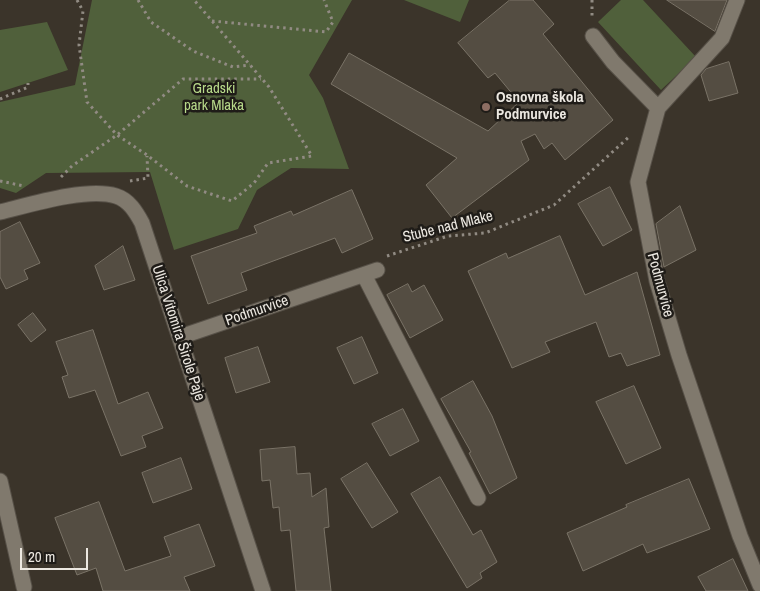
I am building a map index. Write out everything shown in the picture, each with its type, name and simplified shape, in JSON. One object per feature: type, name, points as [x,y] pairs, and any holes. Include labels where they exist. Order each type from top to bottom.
[{"type":"street","name":"Podmurvice","points":[[737,0],[722,38],[657,110],[638,182],[641,206],[657,281],[679,355],[740,536],[760,585]]},
{"type":"street","points":[[593,36],[613,62],[657,110]]},
{"type":"street","name":"Ulica Vitomira Širole Paje","points":[[0,212],[72,196],[109,195],[124,200],[134,209],[142,223],[263,591]]},
{"type":"street","name":"Podmurvice","points":[[180,338],[375,267]]},
{"type":"street","points":[[375,267],[478,498]]},
{"type":"street","points":[[0,481],[24,587]]},
{"type":"path","points":[[77,0],[83,11],[79,46],[87,102],[117,135],[147,155],[187,186],[232,201],[254,183],[268,163],[312,156],[262,79],[194,0]]},
{"type":"path","points":[[138,0],[151,22],[193,51],[233,67],[250,65]]},
{"type":"path","points":[[212,20],[326,32],[333,22],[324,0]]},
{"type":"path","points":[[61,177],[72,166],[117,135],[183,79],[262,79]]},
{"type":"path","points":[[0,100],[28,87],[28,83]]},
{"type":"path","name":"Stube nad Mlake","points":[[375,267],[448,236],[485,233],[554,205],[657,110]]},
{"type":"path","points":[[132,181],[148,178],[147,155]]},
{"type":"green space","name":"Gradski park Mlaka","points":[[92,0],[352,0],[309,75],[323,98],[349,169],[291,168],[257,190],[238,229],[174,250],[150,172],[46,173],[16,193],[0,188],[0,102],[75,85]]},
{"type":"green space","points":[[404,0],[469,0],[460,22]]},
{"type":"green space","points":[[621,0],[643,0],[696,57],[661,90],[598,22]]},
{"type":"green space","points":[[47,22],[68,70],[0,92],[0,30]]},
{"type":"building","points":[[510,0],[533,0],[554,24],[543,34],[613,120],[565,160],[552,143],[544,149],[535,134],[521,141],[529,160],[452,218],[426,185],[457,158],[331,84],[349,53],[488,131],[519,102],[495,73],[488,78],[458,43]]},
{"type":"building","points":[[667,0],[727,0],[715,31]]},
{"type":"building","points":[[729,62],[738,93],[709,101],[701,75],[706,69]]},
{"type":"building","points":[[610,187],[632,230],[603,246],[578,204]]},
{"type":"building","points":[[352,190],[373,239],[342,253],[335,238],[241,273],[247,290],[208,304],[191,256],[257,233],[254,226],[291,211],[293,215]]},
{"type":"building","points":[[680,206],[696,250],[664,267],[656,224]]},
{"type":"building","points":[[20,222],[40,263],[24,270],[28,279],[6,289],[0,277],[0,232]]},
{"type":"building","points":[[560,236],[585,295],[637,272],[660,355],[627,366],[621,353],[609,357],[596,322],[545,342],[550,352],[512,368],[468,271],[506,253],[508,258]]},
{"type":"building","points":[[123,246],[135,280],[104,290],[95,266]]},
{"type":"building","points":[[408,284],[412,292],[424,285],[443,320],[410,338],[387,295]]},
{"type":"building","points":[[33,313],[46,330],[31,342],[18,325]]},
{"type":"building","points":[[93,330],[118,404],[148,392],[163,428],[142,436],[146,447],[121,456],[95,390],[69,398],[62,377],[68,375],[56,342]]},
{"type":"building","points":[[362,337],[378,373],[354,384],[337,348]]},
{"type":"building","points":[[258,347],[270,382],[236,393],[225,358]]},
{"type":"building","points":[[473,381],[492,416],[517,478],[490,494],[469,453],[471,452],[441,399]]},
{"type":"building","points":[[634,386],[661,448],[626,464],[596,402]]},
{"type":"building","points":[[403,409],[419,441],[390,456],[372,424]]},
{"type":"building","points":[[295,447],[297,474],[310,473],[312,497],[326,488],[329,527],[324,528],[331,591],[296,591],[290,530],[281,531],[279,507],[273,508],[270,480],[262,481],[260,450]]},
{"type":"building","points":[[181,458],[192,489],[153,503],[142,473]]},
{"type":"building","points":[[367,463],[398,512],[372,528],[341,479]]},
{"type":"building","points":[[440,477],[473,535],[481,530],[497,562],[480,573],[482,578],[467,588],[411,494]]},
{"type":"building","points":[[689,479],[710,529],[647,553],[643,544],[583,571],[567,533],[627,507],[626,505]]},
{"type":"building","points":[[99,502],[125,571],[171,556],[164,537],[199,524],[215,566],[184,577],[190,591],[103,591],[96,568],[77,575],[55,518]]},
{"type":"building","points":[[733,559],[748,591],[706,591],[698,577]]},
{"type":"place","name":"Osnovna škola Podmurvice","points":[[486,107]]}]
